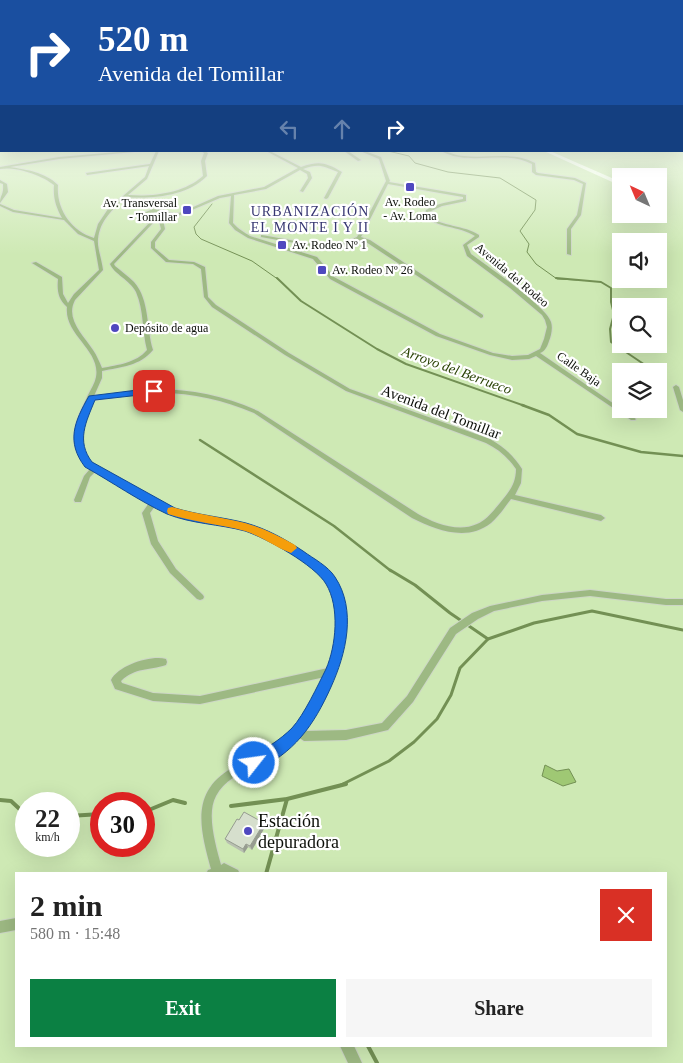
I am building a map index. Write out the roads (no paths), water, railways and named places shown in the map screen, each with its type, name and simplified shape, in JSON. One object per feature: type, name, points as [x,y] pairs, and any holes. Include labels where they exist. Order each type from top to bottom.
[{"type":"street","points":[[0,168],[12,164],[67,156]]},
{"type":"street","points":[[100,370],[146,357],[150,350],[146,341],[143,304],[134,284],[107,265],[96,240],[103,217],[146,178],[155,156]]},
{"type":"street","points":[[125,196],[159,196],[198,182],[205,176],[203,160],[205,156]]},
{"type":"street","points":[[275,156],[309,173],[310,178],[302,192]]},
{"type":"street","points":[[353,156],[359,160]]},
{"type":"street","points":[[358,238],[387,183],[380,158],[373,156]]},
{"type":"street","points":[[456,156],[516,157],[532,162],[534,164],[534,172],[537,174],[570,178],[585,184],[579,215],[569,229],[569,254]]},
{"type":"street","points":[[230,872],[224,869],[215,872],[207,818],[207,804],[211,793],[225,777],[268,756],[298,732],[308,718],[332,671],[341,636],[340,608],[331,580],[322,570],[302,555],[265,534],[244,527],[188,516],[154,502],[94,468],[81,455],[77,442],[78,430],[92,398],[100,370],[97,360],[76,329],[71,317],[70,307],[73,301],[107,265],[152,222],[161,218],[176,216],[216,199],[265,188],[300,169],[320,163],[340,172],[326,198]]},
{"type":"street","points":[[87,174],[151,164]]},
{"type":"street","points":[[0,168],[29,171],[51,180],[56,185],[54,198],[64,219],[88,238],[96,240]]},
{"type":"street","points":[[0,181],[5,184],[6,188],[0,204],[13,211],[64,219]]},
{"type":"street","name":"Avenida del Rodeo","points":[[387,183],[465,196],[465,200],[438,205],[427,212],[426,216],[431,220],[460,228],[478,236],[465,245],[469,255],[544,314],[549,324],[548,335],[545,345],[537,354]]},
{"type":"street","points":[[0,189],[6,188]]},
{"type":"street","points":[[233,196],[231,223],[240,231],[315,258],[332,278],[438,335],[501,356],[520,358],[537,354]]},
{"type":"street","points":[[140,216],[147,211],[153,210],[176,216]]},
{"type":"street","name":"Avenida del Tomillar","points":[[92,398],[136,392],[176,391],[211,396],[239,404],[256,412],[415,516],[439,527],[465,530],[480,527],[488,521],[510,496],[518,482],[519,469],[508,453],[500,447],[348,390],[214,306],[206,297],[203,268],[194,264],[168,261],[153,248],[153,242],[163,229],[161,218]]},
{"type":"street","points":[[254,236],[323,247],[342,245],[358,238],[368,241],[481,316]]},
{"type":"street","points":[[34,263],[60,278],[60,295],[63,302],[70,307]]},
{"type":"street","points":[[63,302],[73,301]]},
{"type":"street","name":"Calle Baja","points":[[537,354],[633,419]]},
{"type":"street","points":[[676,387],[683,410]]},
{"type":"street","points":[[78,500],[87,476],[94,468]]},
{"type":"street","points":[[510,496],[601,518]]},
{"type":"street","points":[[154,502],[146,513],[154,542],[173,571],[200,597]]},
{"type":"street","points":[[298,732],[304,736],[346,735],[385,727],[410,699],[453,631],[476,616],[493,608],[542,598],[590,593],[666,602],[683,602]]},
{"type":"street","points":[[163,662],[135,666],[124,672],[116,680],[118,686],[153,697],[200,700],[332,671]]},
{"type":"street","points":[[0,927],[15,924]]},
{"type":"street","points":[[348,1047],[355,1063]]},
{"type":"waterway","points":[[407,156],[415,163],[448,172],[500,178],[536,200],[535,210],[520,231],[529,244],[527,252],[536,264],[557,279],[577,280]]},
{"type":"waterway","name":"Arroyo del Berrueco","points":[[212,204],[194,227],[196,234],[201,239],[252,261],[279,280]]},
{"type":"waterway","name":"Arroyo del Berrueco","points":[[277,278],[301,301],[377,349],[406,364],[525,406]]},
{"type":"waterway","points":[[556,278],[601,282],[611,288],[611,302],[614,314],[610,329],[611,342],[642,363]]},
{"type":"waterway","name":"Arroyo del Berrueco","points":[[522,405],[549,415],[577,434],[641,452],[683,456]]},
{"type":"waterway","points":[[200,440],[334,526],[391,571]]},
{"type":"waterway","points":[[390,570],[415,585],[450,613],[488,639]]},
{"type":"waterway","points":[[488,639],[534,623],[592,611],[683,630]]},
{"type":"waterway","points":[[341,785],[389,761],[414,742],[437,719],[451,695],[460,668],[488,639]]},
{"type":"waterway","points":[[287,799],[346,784]]},
{"type":"waterway","points":[[231,806],[287,799]]},
{"type":"waterway","points":[[267,872],[287,799]]},
{"type":"waterway","points":[[0,800],[11,801],[15,805]]},
{"type":"waterway","points":[[155,807],[173,800],[185,803]]},
{"type":"waterway","points":[[80,815],[90,815]]},
{"type":"waterway","points":[[369,1047],[377,1063]]},
{"type":"place","name":"Av. Rodeo - Av. Loma","points":[[410,187]]},
{"type":"place","name":"Av. Transversal - Tomillar","points":[[187,210]]},
{"type":"place","name":"Av. Rodeo Nº 1","points":[[282,245]]},
{"type":"place","name":"Av. Rodeo Nº 26","points":[[322,270]]},
{"type":"place","name":"Depósito de agua","points":[[115,328]]},
{"type":"place","name":"Estación depuradora","points":[[248,831]]},
{"type":"district","name":"URBANIZACIÓN EL MONTE I Y II","points":[[310,220]]}]
